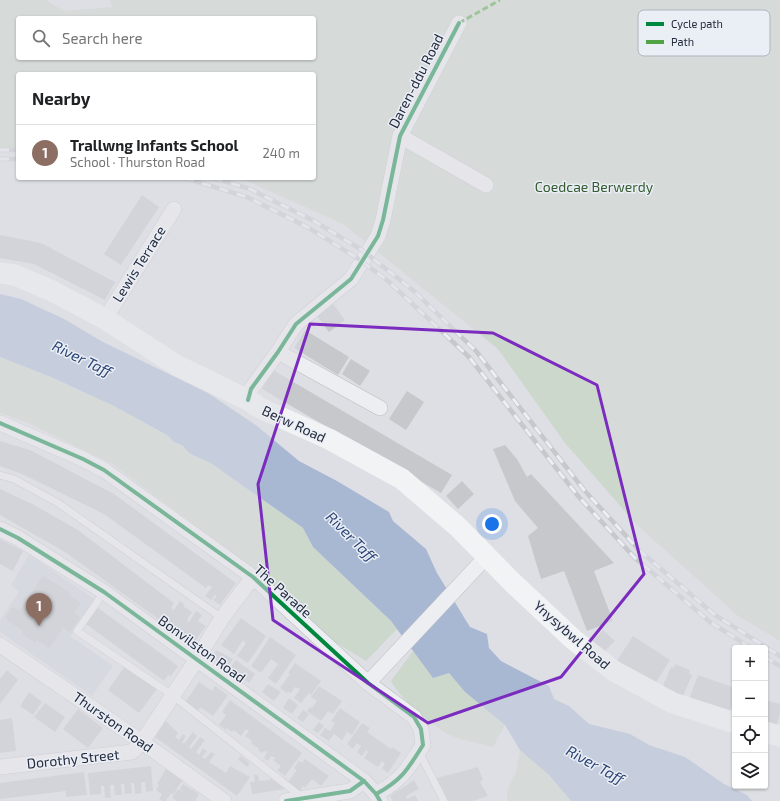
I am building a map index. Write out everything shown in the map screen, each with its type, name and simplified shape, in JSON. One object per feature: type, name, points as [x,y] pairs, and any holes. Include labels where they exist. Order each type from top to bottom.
[{"type":"main road","name":"Berw Road","points":[[0,272],[15,275],[52,291],[105,319],[176,365],[248,400],[260,408],[329,440],[402,479],[435,506],[482,561]]},
{"type":"main road","name":"Ynysybwl Road","points":[[482,561],[574,640],[614,671],[673,703],[732,722]]},
{"type":"main road","points":[[768,733],[780,736]]},
{"type":"street","name":"Daren-ddu Road","points":[[248,400],[251,389],[296,324],[351,279],[378,236],[383,220],[400,136],[459,23]]},
{"type":"street","points":[[400,136],[486,185]]},
{"type":"street","name":"Lewis Terrace","points":[[105,319],[174,209]]},
{"type":"street","points":[[278,352],[380,408]]},
{"type":"street","name":"The Parade","points":[[0,423],[83,459],[104,470],[253,577],[368,683],[414,717],[421,729],[423,745],[408,770],[378,798]]},
{"type":"street","name":"Bonvilston Road","points":[[0,529],[18,538],[104,592],[364,781],[378,798]]},
{"type":"street","points":[[368,683],[482,561]]},
{"type":"street","points":[[142,742],[197,659],[222,618],[253,577]]},
{"type":"street","name":"Thurston Road","points":[[0,645],[142,742],[224,801]]},
{"type":"street","name":"Dorothy Street","points":[[0,767],[132,752],[142,742]]},
{"type":"street","points":[[286,801],[307,799],[350,791],[364,781]]},
{"type":"lane","points":[[0,476],[14,480],[58,503],[222,618]]},
{"type":"lane","points":[[104,592],[77,631],[172,695],[307,799]]},
{"type":"lane","points":[[419,752],[444,801]]},
{"type":"highlighted area","points":[[310,324],[493,333],[597,385],[644,574],[561,677],[428,723],[273,620],[258,484]]},
{"type":"shaded area","points":[[29,555],[96,600],[70,636],[113,666],[92,696],[0,632],[0,620],[19,592],[11,585]]},
{"type":"green space","name":"Coedcae Berwerdy","points":[[0,0],[46,0],[64,11],[112,7],[110,0],[780,0],[780,641],[738,616],[637,525],[565,443],[498,349],[343,224],[244,180],[316,180],[316,72],[16,72],[16,150],[0,149]]},
{"type":"green space","points":[[0,357],[51,377],[114,406],[167,435],[174,442],[183,446],[189,453],[212,464],[303,528],[313,547],[391,621],[397,629],[366,661],[328,638],[257,571],[112,464],[28,423],[0,413]]},
{"type":"green space","points":[[413,651],[433,677],[449,673],[465,692],[505,725],[493,747],[464,740],[448,734],[424,718],[401,695],[391,681]]},
{"type":"green space","points":[[520,749],[549,775],[571,801],[507,801],[507,791],[516,772]]},
{"type":"water","name":"River Taff","points":[[0,294],[21,299],[64,319],[103,342],[208,393],[257,426],[299,461],[337,481],[389,512],[393,521],[426,549],[437,573],[470,627],[487,634],[489,648],[501,661],[549,686],[554,699],[569,706],[589,724],[630,734],[649,745],[685,757],[732,789],[747,795],[752,801],[571,801],[549,775],[520,750],[505,725],[465,692],[449,673],[433,678],[391,621],[313,547],[303,528],[212,464],[189,453],[183,446],[174,442],[167,435],[114,406],[51,377],[0,357]]},
{"type":"building","points":[[142,195],[159,207],[121,265],[104,254]]},
{"type":"building","points":[[0,235],[41,243],[115,282],[105,300],[34,264],[0,258]]},
{"type":"building","points":[[333,304],[345,320],[329,332],[317,316]]},
{"type":"building","points":[[305,330],[349,357],[338,375],[294,348]]},
{"type":"building","points":[[351,359],[370,371],[360,386],[342,374]]},
{"type":"building","points":[[273,370],[452,475],[441,493],[262,389]]},
{"type":"building","points":[[407,391],[424,402],[406,430],[389,419]]},
{"type":"building","points":[[0,441],[30,450],[114,494],[236,583],[220,605],[213,600],[217,596],[215,595],[211,600],[205,596],[212,587],[208,585],[206,588],[104,514],[22,474],[0,466]]},
{"type":"building","points":[[505,445],[517,459],[527,477],[531,474],[614,563],[594,571],[613,621],[587,631],[564,571],[541,579],[528,536],[538,528],[515,501],[493,449]]},
{"type":"building","points":[[462,481],[474,494],[458,509],[446,496]]},
{"type":"building","points":[[0,489],[34,505],[78,530],[174,603],[171,608],[174,610],[180,601],[185,605],[183,606],[192,612],[187,620],[189,622],[196,611],[202,615],[198,621],[206,626],[193,644],[65,552],[0,515]]},
{"type":"building","points":[[0,539],[23,551],[13,571],[0,564]]},
{"type":"building","points":[[43,576],[69,592],[68,594],[81,603],[74,613],[80,617],[70,632],[63,628],[49,648],[37,640],[35,643],[22,634],[24,632],[5,618],[13,607],[19,611]]},
{"type":"building","points":[[98,608],[178,666],[171,676],[168,675],[164,681],[86,624]]},
{"type":"building","points":[[241,618],[266,636],[248,663],[237,656],[246,643],[243,640],[234,654],[221,645]]},
{"type":"building","points":[[603,630],[615,641],[601,655],[590,644]]},
{"type":"building","points":[[633,636],[670,660],[654,686],[616,662]]},
{"type":"building","points":[[270,637],[296,655],[276,684],[268,678],[278,664],[271,659],[261,673],[251,666]]},
{"type":"building","points":[[216,650],[233,659],[227,668],[212,657]]},
{"type":"building","points":[[236,660],[255,674],[249,683],[229,669]]},
{"type":"building","points":[[295,663],[321,681],[311,695],[309,693],[301,703],[294,698],[300,689],[295,687],[291,693],[287,693],[280,688],[290,674],[288,673]]},
{"type":"building","points":[[675,664],[690,670],[689,674],[692,675],[683,696],[662,688],[671,667],[674,668]]},
{"type":"building","points":[[125,666],[157,689],[139,713],[108,690]]},
{"type":"building","points":[[7,670],[18,680],[0,704],[0,679]]},
{"type":"building","points":[[698,675],[732,687],[732,706],[729,714],[689,699]]},
{"type":"building","points":[[199,682],[212,691],[215,686],[228,695],[213,716],[200,707],[197,713],[184,704]]},
{"type":"building","points":[[268,684],[281,692],[274,701],[262,692]]},
{"type":"building","points":[[319,686],[342,701],[333,714],[328,711],[321,721],[307,711],[310,707],[312,708],[317,701],[311,697]]},
{"type":"building","points":[[29,692],[42,702],[33,715],[20,706]]},
{"type":"building","points":[[289,698],[298,705],[292,714],[283,708]]},
{"type":"building","points":[[230,700],[302,753],[285,776],[277,770],[281,766],[273,760],[275,758],[271,756],[268,761],[264,758],[267,752],[264,751],[262,753],[251,743],[252,741],[245,736],[249,731],[246,729],[241,736],[234,730],[232,732],[227,728],[226,730],[219,725],[226,715],[222,712]]},
{"type":"building","points":[[768,701],[780,704],[780,713],[776,728],[768,726]]},
{"type":"building","points":[[45,703],[65,717],[55,732],[34,717]]},
{"type":"building","points":[[340,708],[360,722],[352,735],[347,732],[342,740],[334,734],[329,741],[320,735],[325,728],[330,731],[335,723],[331,721]]},
{"type":"building","points":[[78,709],[103,728],[88,748],[63,729]]},
{"type":"building","points":[[303,710],[309,714],[303,722],[297,718]]},
{"type":"building","points":[[12,718],[16,751],[0,753],[0,720]]},
{"type":"building","points":[[166,721],[178,733],[175,737],[179,740],[183,734],[186,736],[182,742],[184,744],[193,732],[197,736],[189,747],[191,749],[200,737],[205,740],[196,752],[199,755],[203,748],[207,751],[202,757],[205,759],[211,752],[215,754],[209,762],[226,773],[230,766],[250,777],[237,796],[155,737]]},
{"type":"building","points":[[319,722],[324,726],[318,733],[313,730]]},
{"type":"building","points":[[362,723],[370,728],[367,732],[391,749],[392,747],[401,753],[388,773],[382,768],[385,764],[382,761],[378,767],[364,758],[368,752],[366,750],[362,756],[357,752],[361,746],[357,743],[353,749],[347,744]]},
{"type":"building","points":[[241,756],[250,763],[247,767],[238,759]]},
{"type":"building","points":[[305,759],[329,776],[321,786],[312,779],[305,788],[303,786],[299,792],[287,783],[297,770],[294,768],[299,761],[302,763]]},
{"type":"building","points":[[151,766],[153,791],[146,792],[145,782],[141,782],[142,793],[135,794],[134,783],[131,783],[132,793],[125,794],[124,784],[121,784],[122,795],[115,795],[114,785],[110,785],[111,798],[105,798],[104,786],[101,786],[101,794],[90,795],[88,773]]},
{"type":"building","points":[[478,767],[483,780],[480,782],[488,796],[473,801],[446,801],[437,778]]},
{"type":"building","points":[[166,769],[183,779],[173,795],[171,793],[166,801],[162,801],[159,799],[162,794],[156,790],[159,785],[157,784]]},
{"type":"building","points":[[84,772],[87,795],[66,797],[66,791],[0,799],[0,783]]},
{"type":"building","points":[[254,775],[258,775],[259,781],[270,780],[270,778],[285,789],[252,794],[250,782],[255,782]]},
{"type":"building","points":[[414,780],[419,789],[406,796],[407,799],[415,795],[418,801],[393,801],[390,796]]},
{"type":"building","points":[[183,784],[199,794],[195,801],[177,801],[172,798],[178,789],[186,794],[180,789]]},
{"type":"railway","points":[[0,150],[16,150]]},
{"type":"railway","points":[[0,159],[16,159]]},
{"type":"railway","points":[[192,180],[247,197],[309,228],[357,258],[388,281],[469,357],[578,496],[634,557],[710,622],[746,645]]},
{"type":"railway","points":[[221,180],[250,189],[314,221],[362,250],[414,291],[476,351],[584,490],[640,551],[715,615],[780,656]]},
{"type":"railway","points":[[768,659],[780,666]]},
{"type":"marked path","points":[[459,23],[500,0]]},
{"type":"cycle path","points":[[248,400],[251,389],[296,324],[351,279],[378,236],[383,220],[400,136],[459,23]]},
{"type":"cycle path","points":[[0,423],[83,459],[104,470],[253,577],[368,683],[414,717],[421,729],[423,745],[404,773],[392,784],[376,794]]},
{"type":"cycle path","points":[[0,529],[18,538],[104,592],[364,781],[376,794],[380,801]]},
{"type":"cycle path","points":[[286,801],[350,791],[364,781]]},
{"type":"place","name":"Trallwng Infants School","points":[[39,626]]}]
